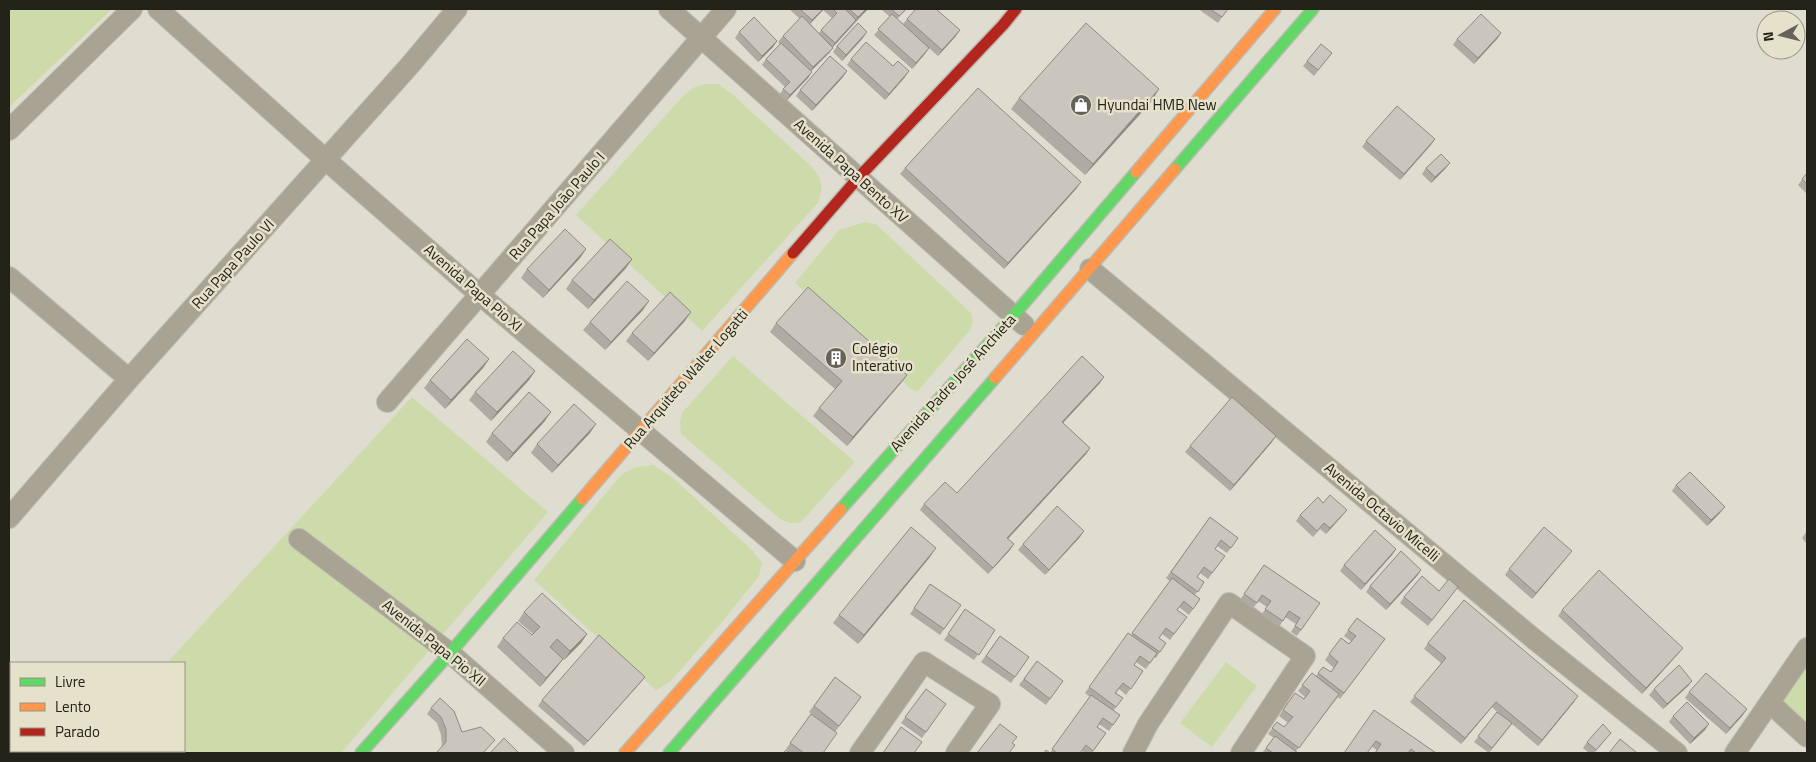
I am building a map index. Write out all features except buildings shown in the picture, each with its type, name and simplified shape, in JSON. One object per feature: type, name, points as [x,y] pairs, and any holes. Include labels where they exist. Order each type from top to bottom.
[{"type":"main road","name":"Rua Arquiteto Walter Logatti","points":[[361,753],[450,653],[858,178],[1016,9]]},
{"type":"main road","name":"Avenida Padre José Anchieta","points":[[625,753],[1014,315],[1275,9]]},
{"type":"main road","name":"Avenida Padre José Anchieta","points":[[669,753],[1034,334],[1313,9]]},
{"type":"street","points":[[9,130],[132,9]]},
{"type":"street","name":"Avenida Papa Pio XI","points":[[158,9],[480,295],[795,561]]},
{"type":"street","name":"Rua Papa Paulo VI","points":[[9,518],[129,379],[411,64],[457,9]]},
{"type":"street","name":"Avenida Papa Bento XV","points":[[669,9],[1034,334]]},
{"type":"street","name":"Rua Papa João Paulo I","points":[[387,402],[726,9]]},
{"type":"street","name":"Avenida Octavio Micelli","points":[[1090,268],[1534,639],[1677,753]]},
{"type":"street","points":[[9,277],[129,379]]},
{"type":"street","name":"Avenida Papa Pio XII","points":[[299,539],[450,653],[564,753]]},
{"type":"street","points":[[1133,753],[1148,724],[1229,603],[1305,656],[1241,753]]},
{"type":"street","points":[[1735,753],[1807,648]]},
{"type":"street","points":[[860,753],[924,662],[990,704],[956,753]]},
{"type":"street","points":[[1770,703],[1807,737]]},
{"type":"green space","points":[[11,9],[112,9],[9,107],[9,12]]},
{"type":"green space","points":[[706,84],[718,84],[731,93],[812,167],[820,181],[821,193],[817,204],[702,331],[576,215],[684,95],[695,87]]},
{"type":"green space","points":[[865,222],[876,224],[971,313],[973,321],[970,330],[917,392],[911,389],[795,283],[839,230]]},
{"type":"green space","points":[[733,356],[855,462],[801,522],[790,523],[780,519],[681,434],[680,422],[682,413]]},
{"type":"green space","points":[[412,397],[548,512],[341,753],[84,753],[185,752],[185,662],[168,662]]},
{"type":"green space","points":[[653,465],[673,478],[752,550],[762,563],[759,576],[722,622],[670,682],[656,690],[534,580],[622,474],[636,467]]},
{"type":"green space","points":[[1226,662],[1257,686],[1212,747],[1180,723]]},
{"type":"green space","points":[[1807,664],[1807,722],[1782,700]]},
{"type":"traffic: fast","points":[[1175,169],[1313,9]]},
{"type":"traffic: fast","points":[[841,509],[1014,315],[1136,172]]},
{"type":"traffic: fast","points":[[669,753],[995,378]]},
{"type":"traffic: fast","points":[[361,753],[450,653],[582,499]]},
{"type":"traffic: slow","points":[[1136,172],[1275,9]]},
{"type":"traffic: slow","points":[[995,378],[1175,169]]},
{"type":"traffic: slow","points":[[582,499],[793,253]]},
{"type":"traffic: slow","points":[[625,753],[841,509]]},
{"type":"traffic: jam","points":[[793,253],[858,178],[1016,9]]},
{"type":"place","name":"Hyundai HMB New","points":[[1081,105]]},
{"type":"place","name":"Colégio Interativo","points":[[836,358]]}]
